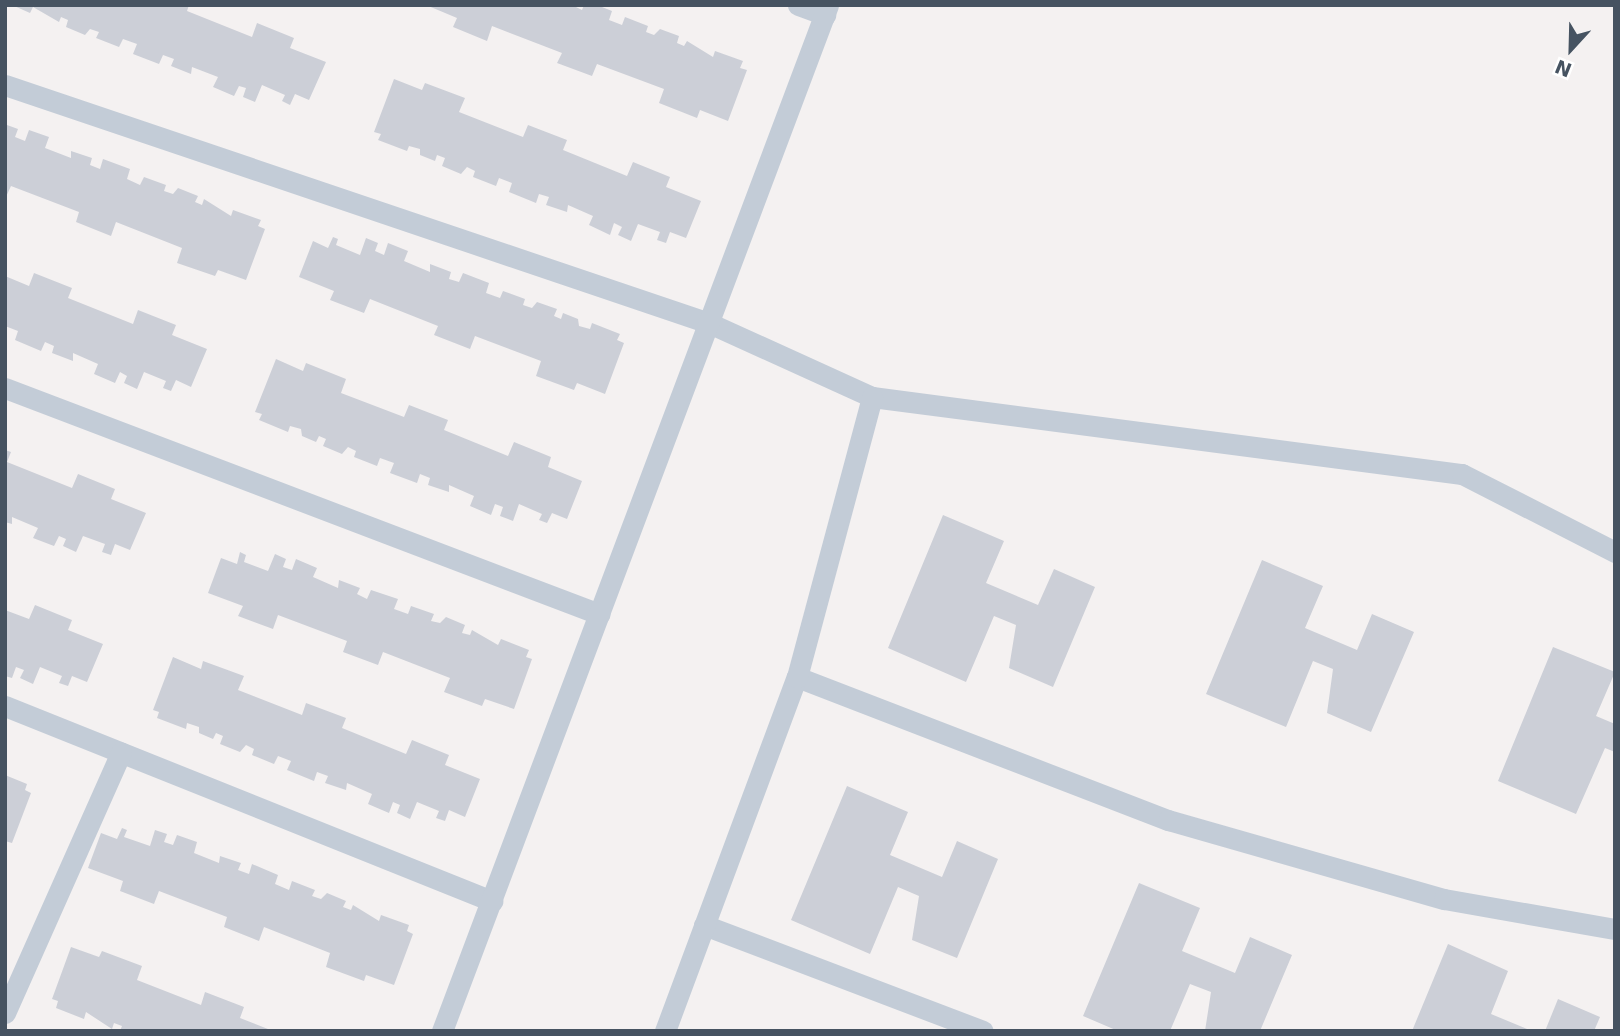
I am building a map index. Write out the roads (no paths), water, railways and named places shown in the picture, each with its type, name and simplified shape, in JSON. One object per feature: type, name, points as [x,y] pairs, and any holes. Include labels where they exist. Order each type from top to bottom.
[{"type":"lane","points":[[442,1031],[827,10],[798,5]]},
{"type":"lane","points":[[5,85],[709,323],[872,397],[1462,474],[1615,552]]},
{"type":"lane","points":[[5,388],[599,614]]},
{"type":"lane","points":[[665,1031],[797,677],[872,397]]},
{"type":"lane","points":[[797,677],[1168,820],[1444,899],[1615,929]]},
{"type":"lane","points":[[5,706],[492,901]]},
{"type":"lane","points":[[5,1013],[121,753]]},
{"type":"lane","points":[[704,925],[984,1031]]}]
